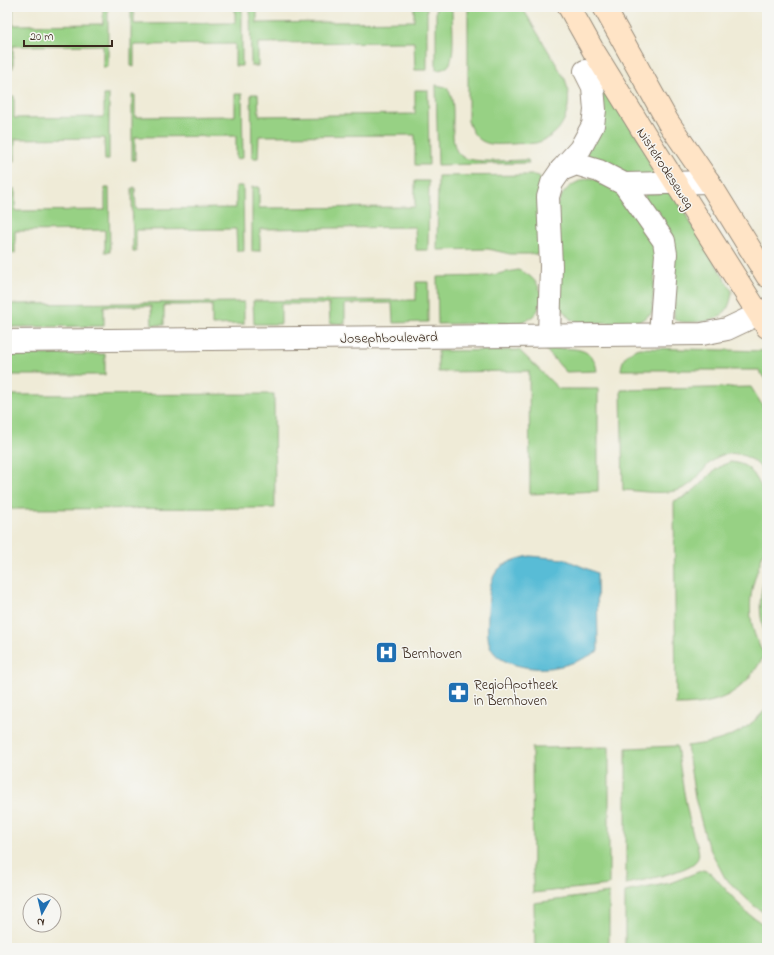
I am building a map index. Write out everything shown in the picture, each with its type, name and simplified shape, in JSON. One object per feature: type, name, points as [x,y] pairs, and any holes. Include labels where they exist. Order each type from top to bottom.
[{"type":"street","name":"Nistelrodeseweg","points":[[569,7],[593,50],[676,183],[764,317]]},
{"type":"street","name":"Nistelrodeseweg","points":[[604,7],[668,122],[709,182],[767,276]]},
{"type":"street","points":[[548,335],[551,266],[548,197],[552,183],[561,170],[580,149],[593,125],[595,110],[593,87],[585,71]]},
{"type":"street","points":[[561,170],[576,164],[599,171],[624,184],[664,242],[666,254],[660,334]]},
{"type":"street","points":[[624,184],[709,182]]},
{"type":"street","name":"Josephboulevard","points":[[7,341],[702,334],[727,329],[764,317]]},
{"type":"green space","points":[[7,7],[13,7],[13,25],[103,24],[103,7],[108,7],[108,67],[103,67],[103,45],[13,46],[13,68],[7,68]]},
{"type":"green space","points":[[131,7],[134,7],[134,24],[235,23],[235,7],[242,7],[242,66],[235,66],[235,44],[134,45],[134,67],[131,66]]},
{"type":"green space","points":[[250,7],[257,7],[257,23],[414,21],[414,7],[427,7],[427,70],[415,70],[414,42],[258,43],[258,66],[251,66]]},
{"type":"green space","points":[[436,7],[451,7],[452,11],[452,56],[448,66],[441,70],[436,70]]},
{"type":"green space","points":[[468,7],[522,7],[565,79],[568,89],[568,108],[561,126],[546,139],[536,143],[485,143],[477,137],[470,127],[468,121]]},
{"type":"green space","points":[[603,80],[662,176],[633,178],[618,168],[586,157]]},
{"type":"green space","points":[[436,85],[446,87],[451,95],[453,105],[453,138],[455,148],[460,155],[468,159],[475,160],[528,160],[529,163],[438,165]]},
{"type":"green space","points":[[415,90],[428,90],[429,165],[415,165],[415,135],[259,136],[258,158],[252,158],[251,94],[258,94],[259,116],[415,114]]},
{"type":"green space","points":[[235,94],[242,94],[243,158],[236,159],[236,136],[135,137],[135,160],[132,160],[132,95],[135,95],[135,117],[235,116]]},
{"type":"green space","points":[[104,95],[109,95],[109,160],[105,160],[104,138],[15,139],[15,161],[8,161],[7,96],[14,96],[14,118],[104,117]]},
{"type":"green space","points":[[438,176],[539,176],[541,181],[541,249],[539,254],[510,254],[488,249],[437,250]]},
{"type":"green space","points":[[590,178],[614,184],[657,246],[652,313],[637,323],[578,322],[570,319],[558,304],[556,208],[561,196],[568,188],[578,182]]},
{"type":"green space","points":[[415,181],[429,181],[428,250],[416,250],[415,227],[260,229],[260,251],[252,251],[252,187],[259,187],[259,208],[415,207]]},
{"type":"green space","points":[[236,186],[243,186],[244,251],[237,251],[236,229],[136,230],[136,252],[133,252],[132,188],[135,187],[136,209],[236,208]]},
{"type":"green space","points":[[105,188],[109,188],[110,252],[105,252],[105,230],[15,231],[15,253],[8,254],[8,189],[15,189],[15,211],[105,210]]},
{"type":"green space","points":[[672,192],[732,291],[731,300],[725,312],[709,321],[685,322],[678,321],[674,318],[674,246],[645,199],[645,194]]},
{"type":"green space","points":[[518,270],[528,275],[540,289],[540,306],[536,313],[528,319],[518,323],[438,324],[437,277],[487,276]]},
{"type":"green space","points":[[416,282],[428,282],[428,322],[393,323],[392,303],[345,304],[345,324],[330,323],[329,304],[281,304],[281,324],[254,324],[253,301],[416,300]]},
{"type":"green space","points":[[244,302],[244,324],[212,325],[212,305],[164,305],[164,325],[152,325],[151,306],[104,306],[104,326],[9,327],[9,304]]},
{"type":"green space","points":[[640,348],[767,351],[767,382],[759,370],[621,370],[626,356],[632,351]]},
{"type":"green space","points":[[545,349],[570,349],[585,352],[591,356],[595,362],[597,371],[566,372]]},
{"type":"green space","points":[[519,350],[559,389],[598,389],[598,491],[530,494],[529,371],[438,372],[438,351]]},
{"type":"green space","points":[[105,354],[105,375],[10,375],[10,355]]},
{"type":"green space","points":[[751,387],[767,413],[767,477],[763,470],[750,459],[742,455],[726,454],[711,462],[692,483],[684,488],[670,492],[623,490],[621,390]]},
{"type":"green space","points":[[274,394],[275,508],[7,509],[7,395]]},
{"type":"green space","points":[[730,462],[744,465],[753,473],[762,488],[767,504],[767,538],[753,583],[750,604],[754,633],[765,654],[757,668],[748,679],[739,688],[729,694],[706,703],[676,705],[674,501],[683,498],[715,470]]},
{"type":"green space","points":[[767,571],[767,640],[762,622],[760,606],[762,589]]},
{"type":"green space","points":[[767,708],[767,915],[753,905],[725,878],[707,843],[695,798],[687,746],[711,742],[731,736],[749,725]]},
{"type":"green space","points":[[677,746],[687,810],[699,851],[698,859],[690,866],[662,876],[626,884],[626,748]]},
{"type":"green space","points":[[609,747],[609,885],[533,893],[532,748]]},
{"type":"green space","points":[[703,870],[711,873],[747,913],[767,927],[767,948],[625,948],[625,892],[670,883]]},
{"type":"green space","points":[[609,893],[609,948],[535,948],[534,903]]},
{"type":"water","points":[[530,556],[564,559],[597,573],[598,651],[578,661],[558,667],[537,668],[516,665],[498,657],[493,651],[488,640],[490,585],[494,575],[504,565],[517,559]]},
{"type":"place","name":"Bernhoven","points":[[387,653]]},
{"type":"place","name":"RegioApotheek in Bernhoven","points":[[459,692]]}]
